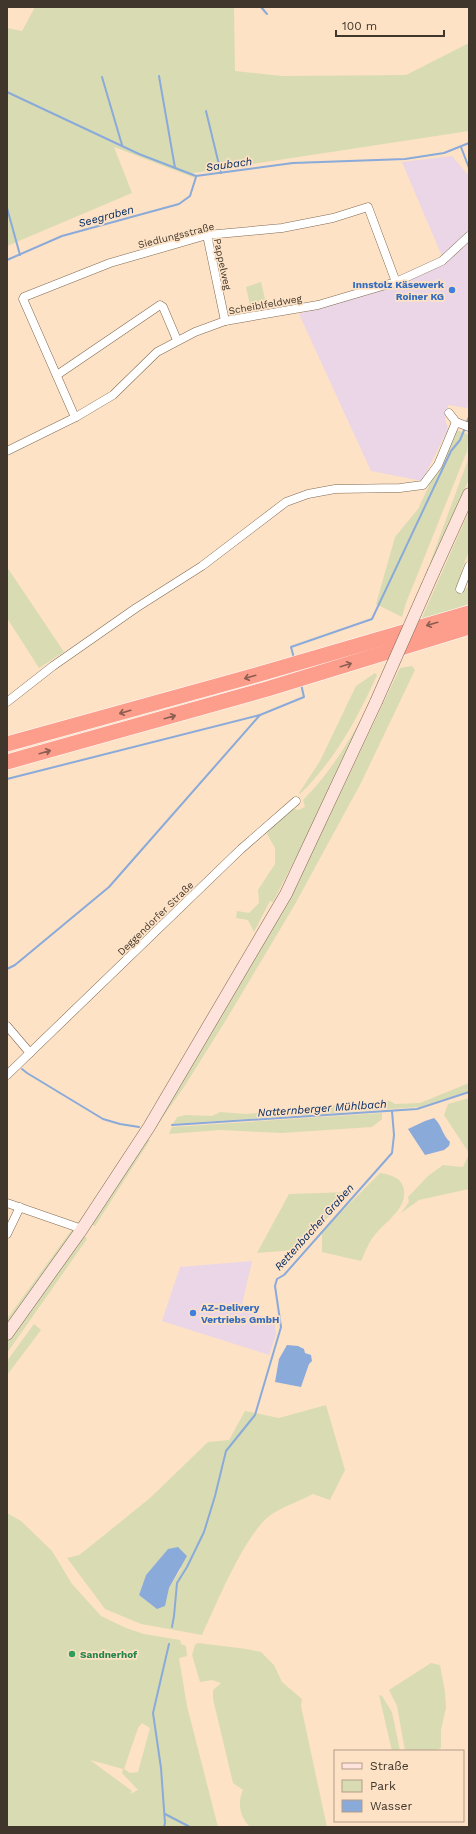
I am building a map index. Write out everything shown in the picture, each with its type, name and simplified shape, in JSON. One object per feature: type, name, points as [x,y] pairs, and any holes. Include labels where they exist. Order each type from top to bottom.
[{"type":"highway","points":[[7,744],[303,662],[469,613]]},
{"type":"highway","points":[[7,762],[293,681],[469,627]]},
{"type":"main road","points":[[7,1334],[82,1229],[149,1127],[286,894],[376,702],[469,494]]},
{"type":"street","name":"Siedlungsstraße","points":[[76,417],[23,299],[24,297],[110,262],[206,235],[282,228],[333,218],[368,207],[396,282]]},
{"type":"street","name":"Pappelweg","points":[[206,235],[225,321]]},
{"type":"street","name":"Scheiblfeldweg","points":[[7,451],[76,417],[112,395],[157,352],[194,332],[225,321],[318,305],[396,282],[442,261],[469,236]]},
{"type":"street","points":[[57,375],[160,305],[163,307],[177,340]]},
{"type":"street","points":[[7,702],[54,666],[136,608],[202,566],[286,502],[308,494],[335,490],[400,488],[423,485],[438,466],[464,425],[449,413]]},
{"type":"street","points":[[460,589],[469,566]]},
{"type":"street","name":"Deggendorfer Straße","points":[[7,1075],[241,849],[296,801]]},
{"type":"street","points":[[7,1026],[30,1053]]},
{"type":"street","points":[[7,1203],[82,1229]]},
{"type":"street","points":[[7,1234],[20,1207]]},
{"type":"shaded area","points":[[452,156],[469,176],[469,399],[467,408],[448,405],[445,419],[448,429],[422,481],[371,471],[299,314],[371,292],[444,261],[402,162]]},
{"type":"shaded area","points":[[252,1261],[241,1309],[274,1320],[276,1334],[269,1355],[162,1321],[180,1267]]},
{"type":"green space","points":[[35,7],[234,7],[235,71],[282,76],[406,75],[469,43],[469,131],[193,173],[195,178],[114,147],[132,193],[7,246],[7,28],[22,31]]},
{"type":"green space","points":[[261,282],[267,308],[251,310],[246,287]]},
{"type":"green space","points":[[457,430],[469,435],[467,451],[406,603],[402,617],[376,604],[395,537],[418,509],[450,441]]},
{"type":"green space","points":[[469,457],[469,479],[431,565],[430,563]]},
{"type":"green space","points":[[469,511],[469,551],[462,569],[463,589],[469,587],[469,604],[421,620]]},
{"type":"green space","points":[[7,567],[64,652],[39,668],[7,618]]},
{"type":"green space","points":[[412,666],[415,670],[361,783],[294,906],[226,1020],[184,1087],[160,1121],[159,1120],[291,890],[331,813],[400,668]]},
{"type":"green space","points":[[375,673],[377,675],[370,691],[344,738],[324,768],[300,794],[299,793],[320,761],[356,686]]},
{"type":"green space","points":[[364,714],[311,828],[273,902],[270,901],[254,932],[248,920],[236,918],[237,911],[249,913],[259,903],[258,890],[275,864],[275,848],[267,834],[268,831],[292,808],[298,810],[305,807],[303,800],[321,780],[336,759]]},
{"type":"green space","points":[[469,1083],[469,1091],[419,1107],[173,1124],[177,1117],[186,1115],[212,1116],[220,1112],[246,1114],[359,1103],[363,1106],[390,1101],[395,1104],[420,1103]]},
{"type":"green space","points":[[469,1098],[469,1153],[444,1115],[448,1104]]},
{"type":"green space","points":[[382,1113],[382,1119],[372,1127],[282,1133],[220,1130],[169,1134],[172,1127]]},
{"type":"green space","points":[[146,1140],[150,1140],[95,1226],[91,1224]]},
{"type":"green space","points":[[469,1154],[469,1189],[419,1200],[401,1213],[409,1202],[408,1197],[428,1176],[443,1165],[463,1167]]},
{"type":"green space","points":[[380,1173],[393,1176],[399,1180],[403,1186],[404,1194],[400,1208],[372,1239],[361,1261],[322,1252],[322,1233]]},
{"type":"green space","points":[[350,1192],[322,1224],[295,1250],[257,1253],[289,1194]]},
{"type":"green space","points":[[73,1228],[74,1234],[7,1326],[7,1319]]},
{"type":"green space","points":[[83,1236],[87,1239],[7,1353],[7,1342]]},
{"type":"green space","points":[[34,1324],[41,1330],[7,1375],[7,1361]]},
{"type":"green space","points":[[326,1405],[345,1470],[330,1500],[313,1494],[277,1511],[262,1523],[252,1536],[232,1570],[202,1635],[141,1624],[105,1609],[67,1558],[79,1555],[150,1498],[208,1442],[229,1440],[245,1411],[279,1418]],"holes":[[[168,1549],[181,1569],[169,1588],[139,1595],[146,1575]]]},
{"type":"green space","name":"Sandnerhof","points":[[7,1513],[21,1521],[52,1551],[72,1584],[101,1616],[126,1628],[144,1634],[180,1640],[181,1644],[186,1646],[187,1656],[179,1658],[187,1706],[218,1827],[7,1827]],"holes":[[[142,1723],[150,1728],[138,1772],[130,1773],[124,1769],[138,1728]],[[90,1760],[123,1769],[122,1773],[138,1790],[130,1794],[132,1791]]]},
{"type":"green space","points":[[198,1643],[261,1652],[274,1665],[282,1682],[302,1699],[301,1706],[327,1827],[250,1827],[244,1819],[240,1810],[240,1800],[243,1790],[233,1783],[213,1699],[213,1690],[221,1683],[212,1680],[200,1682],[192,1655],[195,1645]]},
{"type":"green space","points":[[431,1663],[440,1665],[445,1692],[446,1708],[441,1730],[441,1748],[437,1750],[405,1750],[397,1706],[389,1690]]},
{"type":"green space","points":[[379,1695],[382,1696],[392,1712],[400,1750],[392,1750]]},
{"type":"water","points":[[434,1118],[450,1142],[449,1146],[444,1150],[425,1155],[408,1129]]},
{"type":"water","points":[[287,1345],[298,1346],[304,1349],[305,1353],[311,1355],[312,1361],[309,1364],[301,1387],[275,1382],[279,1359]]},
{"type":"water","points":[[178,1547],[187,1556],[169,1588],[165,1606],[157,1609],[139,1595],[146,1575],[168,1549]]},
{"type":"waterway","points":[[261,7],[267,14]]},
{"type":"waterway","points":[[159,76],[175,168]]},
{"type":"waterway","points":[[102,77],[122,145]]},
{"type":"waterway","name":"Saubach","points":[[7,92],[139,154],[196,176],[293,163],[405,159],[444,153],[469,143]]},
{"type":"waterway","points":[[206,111],[221,173]]},
{"type":"waterway","points":[[461,147],[469,168]]},
{"type":"waterway","name":"Seegraben","points":[[7,260],[62,236],[179,204],[190,196],[196,177]]},
{"type":"waterway","points":[[7,208],[20,255]]},
{"type":"waterway","points":[[466,424],[469,417]]},
{"type":"waterway","points":[[294,658],[291,647],[372,619],[451,451],[460,440],[465,428]]},
{"type":"waterway","points":[[7,969],[15,965],[109,887],[260,715],[304,697],[301,684]]},
{"type":"waterway","points":[[7,779],[260,715]]},
{"type":"waterway","name":"Natternberger Mühlbach","points":[[22,1069],[103,1119],[139,1127]]},
{"type":"waterway","name":"Natternberger Mühlbach","points":[[172,1125],[417,1109],[469,1092]]},
{"type":"waterway","name":"Rettenbacher Graben","points":[[172,1627],[177,1583],[187,1567],[204,1532],[226,1451],[255,1415],[281,1327],[275,1286],[277,1279],[284,1275],[392,1153],[394,1135],[392,1111]]},
{"type":"waterway","name":"Rettenbacher Graben","points":[[164,1827],[165,1823],[161,1768],[153,1713],[169,1644]]},
{"type":"waterway","points":[[165,1814],[190,1827]]},
{"type":"place","name":"Innstolz Käsewerk Roiner KG","points":[[452,290]]},
{"type":"place","name":"AZ-Delivery Vertriebs GmbH","points":[[193,1313]]},
{"type":"place","name":"Sandnerhof","points":[[72,1654]]}]
